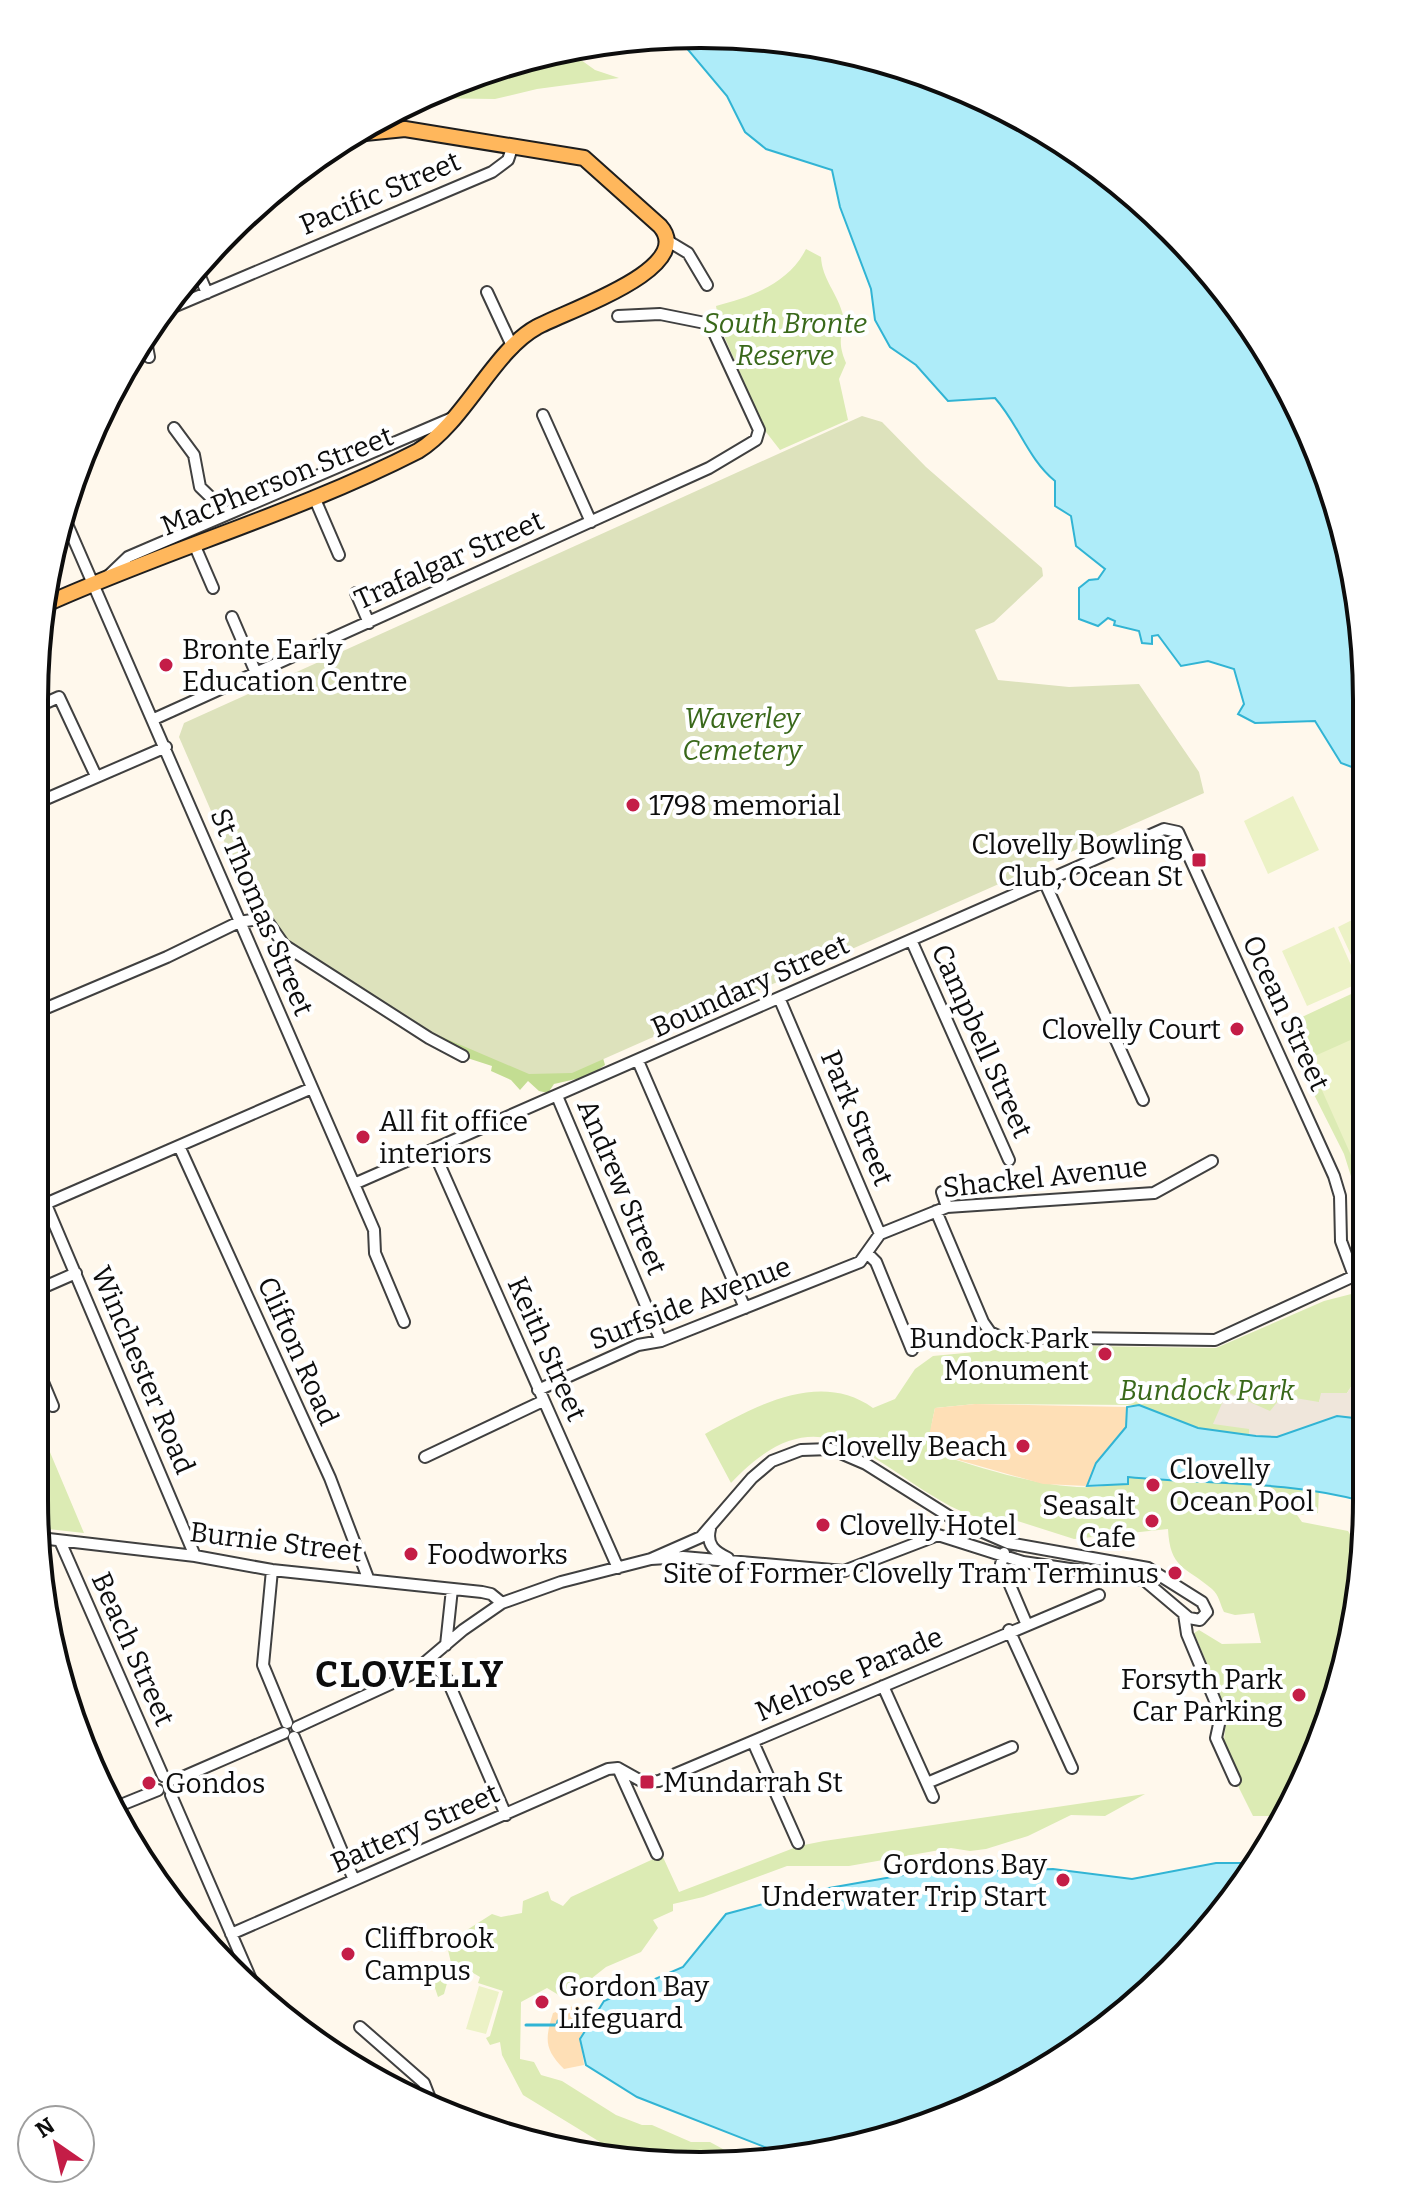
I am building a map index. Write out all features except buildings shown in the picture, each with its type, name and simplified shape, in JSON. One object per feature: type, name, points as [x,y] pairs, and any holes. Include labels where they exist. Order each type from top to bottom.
[{"type":"main road","points":[[383,130],[398,128],[574,155],[593,163],[660,226],[668,244]]},
{"type":"main road","name":"MacPherson Street","points":[[57,600],[314,497],[418,451],[441,434],[513,348],[533,329],[645,274],[658,262],[668,244]]},
{"type":"street","name":"Pacific Street","points":[[183,303],[492,172],[508,160],[513,145]]},
{"type":"street","points":[[668,244],[688,253],[707,285]]},
{"type":"street","points":[[202,280],[207,293]]},
{"type":"street","points":[[487,292],[513,348]]},
{"type":"street","name":"Trafalgar Street","points":[[154,719],[709,468],[759,437],[759,430],[710,324],[660,314],[618,316]]},
{"type":"street","points":[[543,415],[591,522]]},
{"type":"street","name":"MacPherson Street","points":[[107,577],[128,557],[455,416]]},
{"type":"street","points":[[174,428],[194,455],[200,487],[228,514]]},
{"type":"street","points":[[314,497],[339,555]]},
{"type":"street","name":"St Thomas Street","points":[[70,533],[154,719],[374,1230],[375,1253],[404,1322]]},
{"type":"street","points":[[194,544],[213,588]]},
{"type":"street","points":[[356,593],[369,623]]},
{"type":"street","points":[[232,617],[256,673]]},
{"type":"street","points":[[48,702],[59,697],[96,776]]},
{"type":"street","points":[[48,798],[166,747]]},
{"type":"street","name":"Boundary Street","points":[[354,1184],[780,1000],[1164,829]]},
{"type":"street","name":"Ocean Street","points":[[1164,829],[1178,832],[1183,841],[1334,1176],[1340,1196],[1341,1241],[1353,1273]]},
{"type":"street","points":[[1045,883],[1143,1100]]},
{"type":"street","points":[[48,1007],[167,957],[239,922],[265,918],[284,945],[429,1038],[463,1056]]},
{"type":"street","name":"Campbell Street","points":[[912,942],[1009,1160]]},
{"type":"street","name":"Park Street","points":[[780,1000],[880,1234]]},
{"type":"street","points":[[638,1061],[745,1308]]},
{"type":"street","points":[[48,1203],[312,1088]]},
{"type":"street","name":"Andrew Street","points":[[557,1096],[661,1341]]},
{"type":"street","name":"Clifton Road","points":[[179,1146],[330,1478],[368,1578]]},
{"type":"street","name":"Keith Street","points":[[433,1150],[618,1568]]},
{"type":"street","name":"Shackel Avenue","points":[[880,1234],[947,1207],[1154,1193],[1212,1161]]},
{"type":"street","points":[[942,1192],[947,1207]]},
{"type":"street","name":"Ocean Street","points":[[936,1211],[986,1328],[1001,1337],[1215,1340],[1353,1276]]},
{"type":"street","name":"Winchester Road","points":[[48,1219],[76,1273],[195,1556]]},
{"type":"street","points":[[880,1234],[864,1258],[876,1262],[912,1350]]},
{"type":"street","name":"Surfside Avenue","points":[[538,1390],[638,1345],[661,1341],[864,1258]]},
{"type":"street","points":[[48,1285],[76,1273]]},
{"type":"street","points":[[48,1394],[53,1406]]},
{"type":"street","points":[[425,1457],[543,1401]]},
{"type":"street","points":[[158,1790],[163,1776],[176,1780],[390,1687],[502,1603],[538,1589],[651,1559],[691,1543],[710,1529],[764,1466],[801,1450],[823,1449],[849,1455],[924,1504],[1008,1543],[1148,1568],[1206,1606],[1207,1612],[1200,1620],[1184,1614],[1144,1580],[1003,1556],[938,1535],[844,1571],[734,1560],[651,1559]]},
{"type":"street","points":[[710,1529],[708,1537],[712,1548],[734,1560]]},
{"type":"street","name":"Burnie Street","points":[[49,1539],[195,1556],[272,1570],[368,1578],[491,1594],[502,1603]]},
{"type":"street","name":"Beach Street","points":[[60,1541],[163,1776]]},
{"type":"street","points":[[1008,1543],[1001,1564],[1027,1625]]},
{"type":"street","points":[[272,1570],[263,1665],[354,1880]]},
{"type":"street","points":[[446,1645],[452,1589]]},
{"type":"street","name":"Melrose Parade","points":[[618,1768],[643,1782],[652,1782],[753,1742],[1009,1630],[1099,1595]]},
{"type":"street","points":[[1184,1614],[1187,1634],[1221,1715],[1216,1738],[1235,1780]]},
{"type":"street","points":[[1009,1630],[1072,1768]]},
{"type":"street","points":[[429,1660],[447,1679],[506,1815]]},
{"type":"street","points":[[883,1686],[933,1797]]},
{"type":"street","points":[[753,1742],[798,1843]]},
{"type":"street","points":[[927,1783],[1012,1747]]},
{"type":"street","points":[[618,1768],[657,1854]]},
{"type":"street","name":"Battery Street","points":[[231,1934],[608,1769],[618,1768]]},
{"type":"street","points":[[171,1795],[178,1787],[176,1780]]},
{"type":"street","points":[[123,1804],[158,1790],[171,1795],[246,1967]]},
{"type":"street","points":[[360,2027],[424,2083],[427,2092]]},
{"type":"green space","points":[[581,60],[595,70],[619,78],[537,89],[495,99],[450,98],[532,70]]},
{"type":"green space","name":"South Bronte Reserve","points":[[806,249],[821,257],[824,272],[843,315],[841,346],[846,363],[839,379],[848,420],[780,450],[766,432],[724,336],[727,325],[718,317],[716,306],[743,298],[780,280]]},
{"type":"green space","name":"Waverley Cemetery","points":[[862,416],[882,422],[926,467],[1042,568],[1043,576],[994,622],[975,630],[998,680],[1069,687],[1139,684],[1199,772],[1204,793],[572,1073],[529,1074],[435,1034],[289,941],[267,915],[254,910],[179,737],[184,723]]},
{"type":"green space","points":[[1293,796],[1319,850],[1268,874],[1244,821]]},
{"type":"green space","points":[[1353,920],[1353,960],[1338,927]]},
{"type":"green space","points":[[1334,927],[1353,970],[1353,986],[1307,1006],[1282,951]]},
{"type":"green space","points":[[1353,993],[1353,1183],[1344,1154],[1295,1057],[1287,1024]]},
{"type":"green space","points":[[441,1036],[603,1058],[605,1065],[589,1076],[554,1084],[548,1093],[539,1091],[528,1081],[520,1090],[511,1080],[491,1071],[492,1066],[458,1055],[440,1039]]},
{"type":"green space","points":[[1353,1039],[1353,1160],[1308,1059]]},
{"type":"green space","name":"Bundock Park","points":[[1353,1294],[1353,1384],[1347,1393],[1322,1393],[1319,1402],[1280,1405],[1268,1415],[1256,1436],[1198,1428],[1139,1405],[975,1404],[935,1408],[932,1421],[931,1436],[937,1454],[1007,1475],[1062,1486],[1110,1485],[1128,1477],[1252,1482],[1319,1489],[1318,1513],[1297,1515],[1302,1522],[1348,1531],[1352,1537],[1347,1585],[1331,1668],[1318,1709],[1271,1816],[1253,1816],[1239,1788],[1224,1740],[1227,1711],[1194,1633],[1199,1630],[1222,1644],[1261,1643],[1254,1613],[1235,1615],[1224,1612],[1214,1591],[1176,1559],[1168,1529],[1074,1539],[1005,1517],[1002,1527],[950,1506],[867,1454],[842,1442],[817,1437],[791,1440],[762,1455],[731,1483],[705,1434],[766,1403],[810,1392],[831,1392],[853,1397],[873,1408],[895,1399],[915,1369],[933,1356],[996,1350],[1085,1351],[1087,1346],[1216,1348],[1324,1301]]},
{"type":"green space","points":[[48,1448],[84,1533],[49,1529]]},
{"type":"green space","points":[[1145,1794],[1105,1816],[1071,1815],[1028,1836],[986,1849],[970,1851],[951,1848],[849,1866],[787,1866],[703,1897],[673,1904],[673,1911],[653,1920],[658,1928],[641,1952],[606,1967],[577,1990],[562,1997],[547,1988],[521,2002],[520,2059],[534,2062],[541,2075],[562,2081],[616,2115],[642,2125],[652,2125],[691,2142],[710,2142],[727,2151],[658,2151],[598,2143],[523,2095],[502,2055],[500,2042],[490,2045],[486,2038],[490,2036],[503,1991],[478,1983],[480,1977],[468,1970],[458,1978],[449,1976],[444,1994],[438,1997],[432,1979],[453,1971],[448,1950],[459,1935],[492,1914],[501,1917],[522,1913],[523,1901],[548,1891],[551,1900],[563,1906],[571,1897],[662,1855],[679,1892],[799,1846]]},
{"type":"green space","points":[[479,1986],[499,1992],[486,2034],[466,2029]]},
{"type":"sand","name":"Clovelly Beach","points":[[975,1404],[1127,1407],[1126,1426],[1096,1463],[1087,1486],[1043,1484],[937,1454],[929,1436],[935,1408]]},
{"type":"sand","points":[[579,2004],[595,2013],[580,2037],[584,2065],[564,2069],[550,2049],[549,2030],[553,2013]]},
{"type":"shaded area","points":[[1353,1384],[1353,1418],[1337,1416],[1277,1437],[1249,1435],[1249,1429],[1213,1424],[1227,1392],[1270,1411],[1279,1400],[1289,1397],[1319,1402],[1321,1393],[1347,1393]]},
{"type":"water","points":[[687,48],[743,49],[828,61],[869,70],[950,98],[1027,135],[1063,158],[1131,210],[1191,270],[1218,303],[1266,374],[1286,412],[1318,491],[1331,532],[1347,615],[1352,658],[1353,768],[1341,763],[1315,721],[1255,723],[1238,714],[1244,704],[1234,669],[1208,661],[1181,666],[1158,635],[1152,636],[1152,644],[1142,643],[1139,631],[1114,625],[1115,621],[1108,618],[1098,626],[1079,619],[1079,588],[1089,580],[1098,579],[1105,569],[1076,546],[1071,516],[1055,506],[1055,481],[1038,463],[995,398],[948,401],[916,365],[890,347],[875,320],[871,289],[840,207],[832,170],[766,149],[745,132],[727,96]]},
{"type":"water","points":[[1139,1405],[1198,1428],[1256,1436],[1277,1437],[1337,1416],[1353,1418],[1353,1499],[1275,1486],[1128,1477],[1128,1484],[1087,1486],[1096,1463],[1126,1427],[1127,1407]]},
{"type":"water","points":[[1216,1863],[1242,1863],[1191,1930],[1162,1961],[1098,2017],[1027,2065],[989,2085],[910,2117],[828,2139],[768,2148],[637,2097],[586,2065],[580,2039],[604,2001],[683,1967],[726,1914],[812,1891],[909,1874],[1053,1869],[1132,1879]]},
{"type":"waterway","points":[[526,2025],[557,2025],[558,2021],[571,2026],[590,2023]]},
{"type":"place","name":"Bronte Early Education Centre","points":[[166,665]]},
{"type":"place","name":"1798 memorial","points":[[633,805]]},
{"type":"place","name":"Clovelly Bowling Club, Ocean St","points":[[1199,860]]},
{"type":"place","name":"Clovelly Court","points":[[1237,1029]]},
{"type":"place","name":"All fit office interiors","points":[[363,1137]]},
{"type":"place","name":"Bundock Park Monument","points":[[1105,1354]]},
{"type":"place","name":"Clovelly Beach","points":[[1023,1446]]},
{"type":"place","name":"Clovelly Ocean Pool","points":[[1153,1485]]},
{"type":"place","name":"Seasalt Cafe","points":[[1152,1521]]},
{"type":"place","name":"Clovelly Hotel","points":[[823,1525]]},
{"type":"place","name":"Foodworks","points":[[411,1554]]},
{"type":"place","name":"Site of Former Clovelly Tram Terminus","points":[[1175,1573]]},
{"type":"place","name":"Forsyth Park Car Parking","points":[[1299,1695]]},
{"type":"place","name":"Mundarrah St","points":[[647,1782]]},
{"type":"place","name":"Gondos","points":[[149,1783]]},
{"type":"place","name":"Gordons Bay Underwater Trip Start","points":[[1063,1880]]},
{"type":"place","name":"Cliffbrook Campus","points":[[348,1954]]},
{"type":"place","name":"Gordon Bay Lifeguard","points":[[542,2002]]},
{"type":"district","name":"CLOVELLY","points":[[410,1675]]}]
